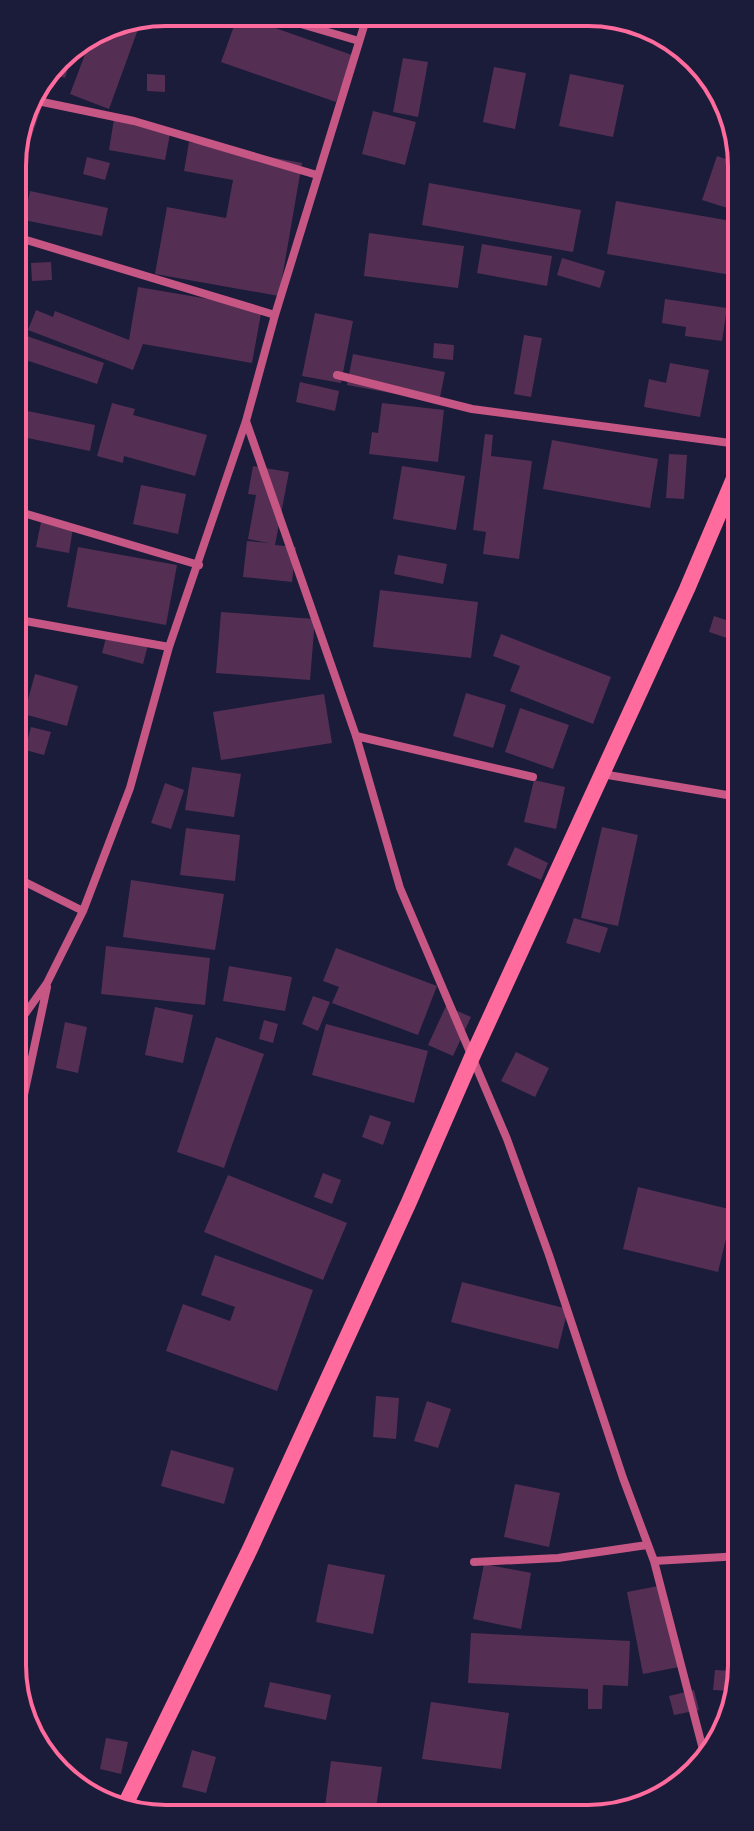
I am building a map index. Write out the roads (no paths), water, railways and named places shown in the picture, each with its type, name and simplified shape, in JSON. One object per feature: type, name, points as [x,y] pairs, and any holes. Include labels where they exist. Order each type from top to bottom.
[{"type":"main road","points":[[128,1799],[250,1549],[687,589],[728,493]]},
{"type":"street","points":[[308,26],[359,41]]},
{"type":"street","points":[[26,1013],[47,983],[83,911],[130,788],[169,647],[246,421],[275,315],[364,26]]},
{"type":"street","points":[[41,102],[134,121],[317,175]]},
{"type":"street","points":[[26,240],[275,315]]},
{"type":"street","points":[[337,375],[472,409],[728,443]]},
{"type":"street","points":[[246,421],[356,736],[400,888],[512,1153],[654,1561],[702,1746]]},
{"type":"street","points":[[26,514],[199,565]]},
{"type":"street","points":[[26,621],[169,647]]},
{"type":"street","points":[[356,736],[533,777]]},
{"type":"street","points":[[601,774],[728,795]]},
{"type":"street","points":[[26,882],[83,911]]},
{"type":"street","points":[[26,1085],[47,983]]},
{"type":"street","points":[[474,1562],[558,1558],[647,1545]]},
{"type":"street","points":[[654,1561],[728,1557]]}]
